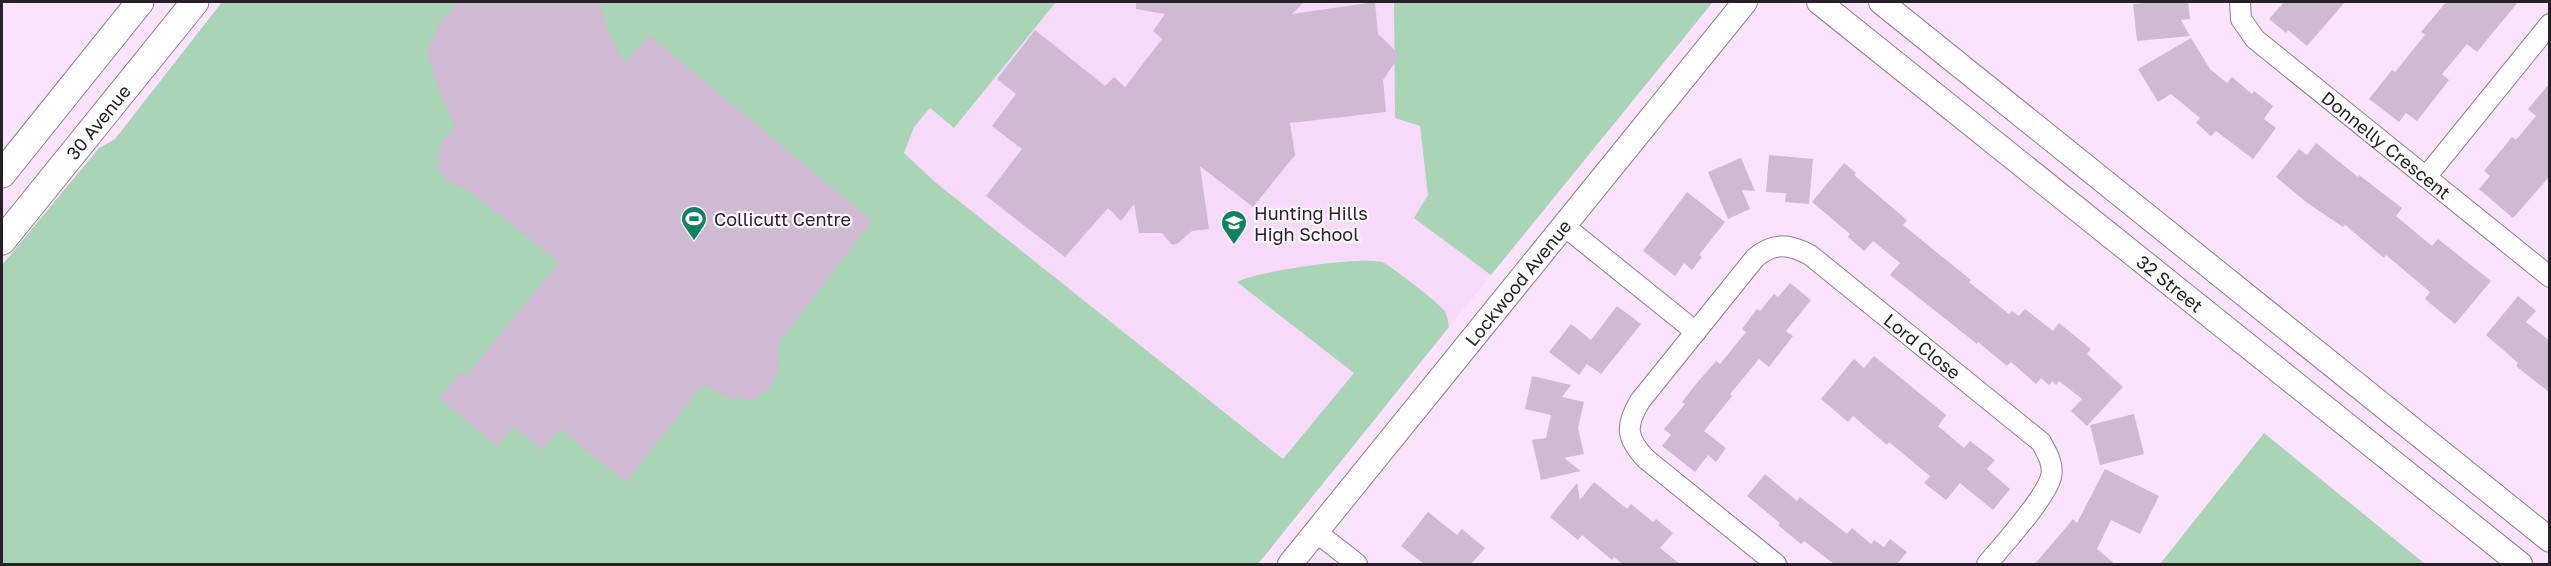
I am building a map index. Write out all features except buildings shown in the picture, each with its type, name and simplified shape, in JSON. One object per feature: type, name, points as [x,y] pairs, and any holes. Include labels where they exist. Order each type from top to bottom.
[{"type":"main road","points":[[2,174],[140,2]]},
{"type":"main road","name":"30 Avenue","points":[[2,241],[195,2]]},
{"type":"street","name":"Lockwood Avenue","points":[[1290,564],[1745,2]]},
{"type":"street","name":"32 Street","points":[[1819,2],[2520,564]]},
{"type":"street","points":[[1881,2],[2550,540]]},
{"type":"street","name":"Donnelly Crescent","points":[[2240,2],[2241,19],[2255,39],[2550,277]]},
{"type":"street","points":[[2426,177],[2550,24]]},
{"type":"street","points":[[1563,225],[1696,332]]},
{"type":"street","name":"Lord Close","points":[[1776,564],[1646,459],[1629,434],[1630,422],[1640,401],[1755,258],[1765,249],[1776,246],[1786,246],[1810,255],[2041,442],[2049,455],[2051,477],[2045,489],[1987,564]]},
{"type":"street","points":[[1316,532],[1357,564]]},
{"type":"shaded area","name":"Hunting Hills High School","points":[[1056,2],[1394,2],[1395,118],[1420,126],[1428,195],[1414,218],[1491,275],[1320,488],[1136,344],[935,182],[904,153],[914,127],[929,108],[954,128]]},
{"type":"green space","points":[[222,2],[1056,2],[954,128],[930,108],[914,127],[904,153],[935,182],[1283,459],[1354,373],[1237,282],[1265,273],[1309,266],[1353,261],[1382,262],[1440,306],[1446,314],[1449,327],[1258,564],[2,564],[2,265],[99,148],[115,139]]},
{"type":"green space","points":[[1394,2],[1713,2],[1491,275],[1414,218],[1428,195],[1420,126],[1395,118]]},
{"type":"green space","points":[[2264,433],[2425,564],[2160,564]]},
{"type":"place","name":"Collicutt Centre","points":[[694,242]]},
{"type":"place","name":"Hunting Hills High School","points":[[1234,246]]}]
